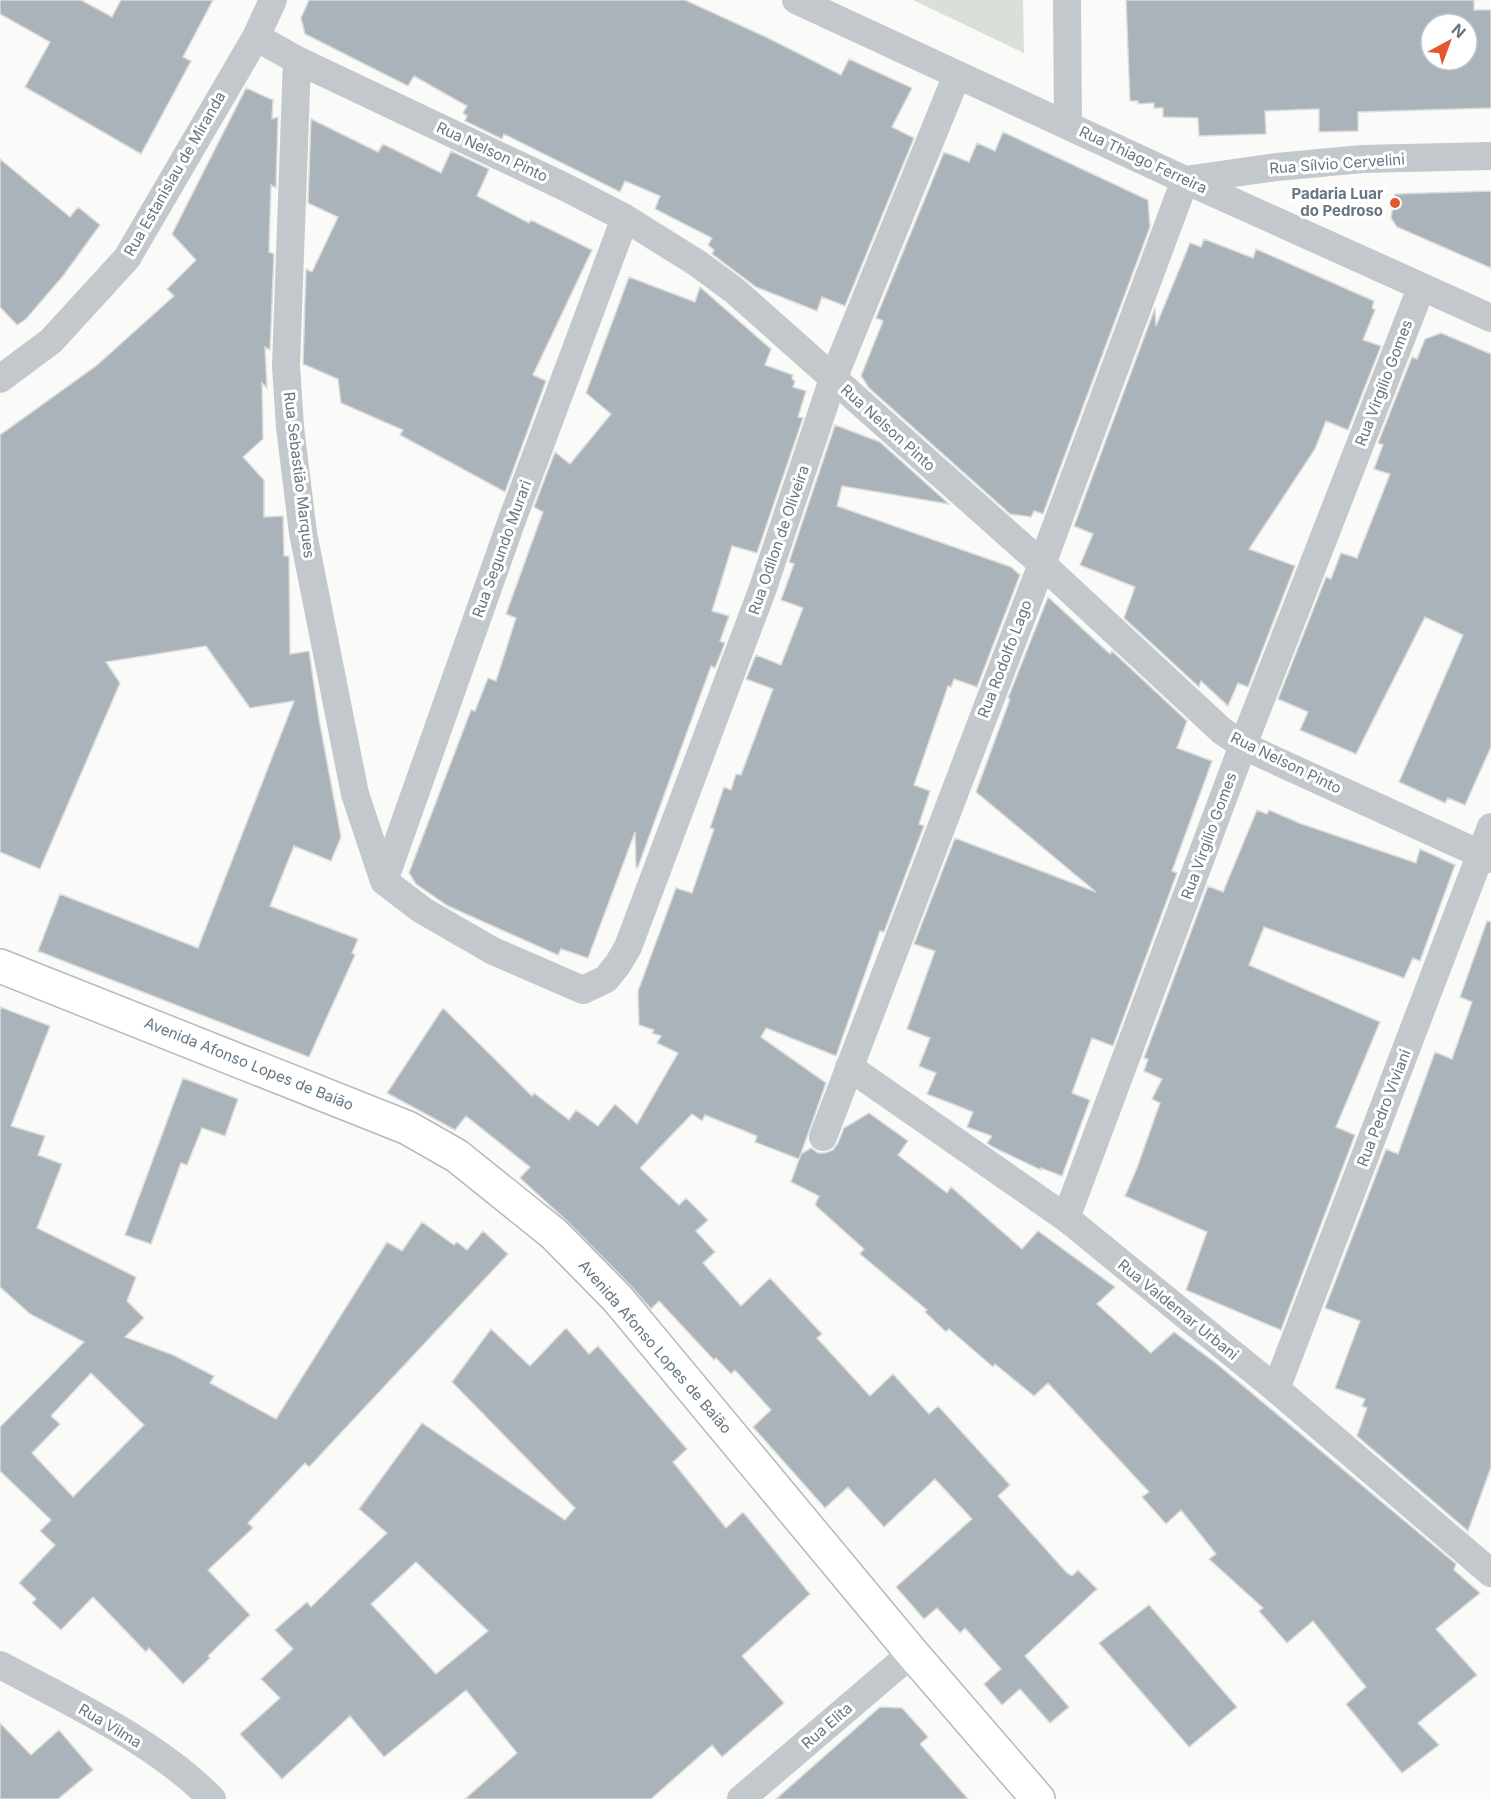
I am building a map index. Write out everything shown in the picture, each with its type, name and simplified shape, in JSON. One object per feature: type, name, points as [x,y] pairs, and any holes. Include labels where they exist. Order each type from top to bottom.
[{"type":"street","name":"Rua Estanislau de Miranda","points":[[0,379],[51,341],[127,258],[256,37],[273,0]]},
{"type":"street","name":"Rua Thiago Ferreira","points":[[796,0],[1421,288],[1491,318]]},
{"type":"street","points":[[1068,0],[1068,125]]},
{"type":"street","name":"Rua Nelson Pinto","points":[[256,37],[297,60],[563,186],[625,218],[698,263],[735,291],[1041,564],[1222,731],[1243,745],[1486,857]]},
{"type":"street","name":"Rua Sebastião Marques","points":[[297,60],[286,366],[290,428],[303,533],[355,794],[384,881]]},
{"type":"street","name":"Rua Odilon de Oliveira","points":[[384,881],[422,910],[493,951],[583,990],[606,980],[618,964],[628,947],[763,588],[833,379],[957,75]]},
{"type":"street","name":"Rua Sílvio Cervelini","points":[[1185,180],[1277,167],[1362,159],[1491,156]]},
{"type":"street","name":"Rua Rodolfo Lago","points":[[823,1137],[1185,180]]},
{"type":"street","name":"Rua Segundo Murari","points":[[384,881],[512,520],[625,218]]},
{"type":"street","name":"Rua Virgílio Gomes","points":[[1066,1218],[1243,745],[1421,288]]},
{"type":"street","name":"Rua Pedro Viviani","points":[[1276,1389],[1486,857],[1491,827]]},
{"type":"street","name":"Avenida Afonso Lopes de Baião","points":[[0,966],[365,1110],[408,1128],[457,1156],[554,1234],[617,1298],[912,1653],[1038,1799]]},
{"type":"street","name":"Rua Valdemar Urbani","points":[[849,1067],[1066,1218],[1276,1389],[1491,1574]]},
{"type":"street","name":"Rua Elita","points":[[741,1799],[912,1653]]},
{"type":"street","name":"Rua Vilma","points":[[0,1665],[84,1709],[152,1751],[212,1799]]},
{"type":"shaded area","points":[[913,0],[1023,0],[1024,53]]},
{"type":"building","points":[[0,0],[81,0],[112,17],[121,0],[213,0],[183,57],[191,61],[141,154],[25,87],[50,42],[0,14]]},
{"type":"building","points":[[309,0],[685,0],[841,75],[849,59],[912,88],[892,127],[914,138],[845,306],[822,297],[817,311],[756,287],[712,254],[714,250],[708,245],[712,238],[655,209],[660,196],[625,181],[620,192],[504,134],[502,139],[465,121],[467,116],[463,113],[467,106],[414,76],[408,86],[305,34],[301,18]]},
{"type":"building","points":[[1126,0],[1474,0],[1474,10],[1491,10],[1491,108],[1358,112],[1358,131],[1319,132],[1319,109],[1265,111],[1266,134],[1199,136],[1198,118],[1163,117],[1163,108],[1154,108],[1154,103],[1138,104],[1138,101],[1130,101]]},
{"type":"building","points":[[246,88],[273,100],[272,119],[278,117],[276,188],[271,185],[269,252],[274,254],[270,350],[265,347],[267,388],[262,383],[263,439],[243,457],[264,480],[264,517],[283,516],[284,556],[289,556],[290,654],[309,651],[341,837],[331,861],[294,846],[270,906],[358,939],[352,953],[355,955],[309,1057],[38,951],[60,894],[198,948],[294,701],[250,708],[206,646],[106,662],[120,683],[40,869],[0,852],[0,435],[96,366],[174,296],[167,289],[196,260],[172,234]]},
{"type":"building","points":[[311,119],[378,152],[383,144],[441,173],[451,151],[489,169],[477,196],[529,223],[531,220],[592,250],[533,375],[546,381],[505,492],[400,435],[403,430],[341,403],[338,379],[303,364],[306,269],[312,272],[338,217],[308,203]]},
{"type":"building","points":[[1003,132],[1148,200],[1150,227],[1043,514],[1034,511],[1031,517],[1010,514],[869,388],[861,376],[883,321],[876,318],[944,152],[969,162],[977,143],[995,151]]},
{"type":"building","points":[[0,159],[70,217],[78,207],[100,225],[63,276],[26,319],[17,325],[0,307]]},
{"type":"building","points":[[1491,191],[1491,268],[1397,227],[1391,218],[1395,194]]},
{"type":"building","points":[[1204,239],[1253,258],[1256,249],[1374,301],[1372,308],[1375,310],[1363,340],[1381,346],[1348,430],[1326,421],[1315,449],[1249,549],[1295,566],[1248,687],[1238,683],[1228,706],[1201,681],[1199,687],[1124,618],[1135,587],[1080,565],[1093,534],[1074,526],[1155,308],[1156,326],[1190,243],[1201,247]]},
{"type":"building","points":[[629,277],[695,302],[700,287],[771,349],[765,365],[793,375],[792,379],[795,381],[793,387],[806,391],[798,417],[803,418],[757,553],[732,546],[712,611],[729,616],[720,641],[725,643],[715,668],[711,666],[638,867],[636,867],[635,832],[588,958],[561,949],[558,955],[448,906],[416,884],[409,873],[471,710],[475,711],[488,678],[496,681],[516,618],[506,614],[543,512],[534,507],[555,452],[570,464],[611,414],[586,393]]},
{"type":"building","points":[[1441,333],[1491,354],[1491,747],[1465,805],[1448,798],[1445,803],[1399,782],[1463,635],[1425,617],[1356,754],[1300,730],[1308,712],[1278,699],[1326,577],[1331,579],[1341,553],[1357,558],[1390,474],[1374,469],[1383,445],[1378,443],[1412,357],[1417,359],[1425,339]]},
{"type":"building","points":[[835,425],[880,442],[949,504],[842,486],[837,506],[1011,567],[1020,575],[977,687],[954,679],[951,687],[948,686],[914,785],[930,791],[919,824],[924,826],[884,932],[880,931],[836,1056],[766,1028],[761,1037],[826,1083],[799,1159],[755,1142],[757,1136],[705,1115],[702,1121],[692,1114],[640,1168],[679,1205],[686,1198],[708,1220],[696,1231],[715,1252],[703,1263],[741,1306],[770,1278],[822,1334],[817,1338],[870,1396],[893,1374],[929,1414],[938,1406],[1010,1485],[998,1496],[1067,1573],[1072,1576],[1078,1570],[1097,1589],[1025,1656],[1069,1707],[1050,1723],[1020,1689],[1002,1705],[984,1684],[1001,1669],[965,1628],[960,1633],[937,1608],[924,1619],[896,1587],[972,1519],[935,1479],[884,1527],[848,1487],[825,1508],[753,1427],[771,1410],[735,1370],[731,1374],[716,1358],[714,1360],[659,1301],[651,1309],[567,1221],[520,1178],[530,1167],[466,1116],[455,1130],[387,1093],[443,1008],[532,1096],[534,1093],[569,1120],[576,1110],[598,1126],[615,1104],[637,1124],[678,1053],[657,1043],[661,1036],[652,1033],[654,1030],[639,1025],[638,991],[676,888],[692,893],[714,829],[710,828],[724,787],[731,790],[736,774],[741,775],[773,689],[746,679],[756,655],[781,665],[803,608],[781,600],[794,564],[789,562]]},
{"type":"building","points":[[1048,597],[1110,654],[1112,651],[1187,721],[1177,748],[1212,761],[1172,871],[1177,873],[1113,1046],[1092,1038],[1072,1093],[1090,1100],[1062,1176],[1041,1168],[1041,1170],[993,1147],[987,1143],[992,1136],[967,1127],[973,1112],[927,1094],[936,1073],[919,1066],[930,1038],[907,1029],[935,951],[914,944],[955,838],[1096,892],[976,792],[1010,699],[1008,698]]},
{"type":"building","points":[[1257,810],[1267,814],[1269,810],[1299,823],[1416,863],[1420,849],[1455,865],[1420,961],[1413,958],[1404,978],[1264,927],[1249,965],[1380,1022],[1336,1127],[1355,1135],[1281,1330],[1186,1290],[1207,1232],[1125,1196],[1160,1103],[1152,1099],[1162,1079],[1144,1071],[1148,1059],[1144,1058],[1208,886],[1223,892]]},
{"type":"building","points":[[1487,921],[1491,922],[1491,1467],[1468,1531],[1357,1436],[1367,1408],[1362,1406],[1365,1399],[1335,1388],[1360,1321],[1325,1308],[1386,1149],[1398,1154],[1435,1052],[1452,1059],[1472,1002],[1460,997]]},
{"type":"building","points":[[0,1007],[50,1026],[11,1126],[45,1136],[38,1155],[62,1164],[37,1228],[136,1277],[127,1301],[144,1318],[125,1337],[173,1355],[214,1376],[210,1383],[276,1419],[387,1242],[402,1251],[422,1222],[454,1245],[457,1242],[467,1250],[483,1231],[508,1254],[309,1467],[305,1463],[248,1523],[253,1528],[208,1570],[250,1615],[183,1684],[149,1648],[146,1652],[93,1597],[61,1630],[32,1603],[36,1599],[19,1583],[55,1545],[40,1531],[51,1520],[0,1471],[0,1427],[84,1342],[30,1314],[0,1287]],"holes":[[[91,1373],[144,1425],[73,1497],[32,1453],[60,1424],[51,1416]]]},
{"type":"building","points":[[183,1078],[238,1099],[225,1136],[202,1128],[187,1165],[181,1163],[151,1244],[125,1235]]},
{"type":"building","points":[[869,1113],[908,1141],[898,1155],[947,1193],[951,1187],[1022,1249],[1038,1231],[1115,1287],[1097,1304],[1151,1353],[1174,1332],[1217,1364],[1456,1564],[1454,1570],[1480,1593],[1436,1629],[1477,1675],[1418,1723],[1439,1745],[1402,1773],[1346,1704],[1366,1687],[1313,1621],[1287,1643],[1259,1611],[1263,1608],[1209,1559],[1216,1554],[1181,1510],[1166,1524],[1142,1497],[1149,1492],[1048,1383],[1034,1396],[995,1364],[993,1367],[949,1329],[946,1332],[925,1312],[927,1310],[860,1254],[864,1249],[815,1205],[819,1196],[791,1182],[801,1154],[811,1148],[818,1153],[833,1150],[844,1128]]},
{"type":"building","points":[[566,1328],[589,1354],[598,1346],[687,1449],[673,1462],[726,1528],[743,1512],[810,1594],[742,1656],[784,1703],[722,1757],[712,1745],[651,1799],[465,1799],[517,1753],[466,1690],[384,1757],[350,1716],[282,1779],[240,1734],[280,1698],[261,1679],[293,1649],[275,1630],[307,1602],[311,1607],[387,1533],[359,1509],[422,1423],[565,1520],[575,1508],[452,1382],[491,1329],[530,1366]],"holes":[[[416,1562],[488,1631],[436,1674],[371,1604]]]},
{"type":"building","points":[[1149,1605],[1237,1707],[1189,1747],[1099,1643]]},
{"type":"building","points":[[880,1707],[902,1708],[928,1737],[920,1744],[968,1799],[776,1799]]},
{"type":"building","points":[[0,1723],[31,1755],[59,1730],[93,1770],[58,1799],[0,1799]]},
{"type":"place","name":"Padaria Luar do Pedroso","points":[[1395,203]]}]
